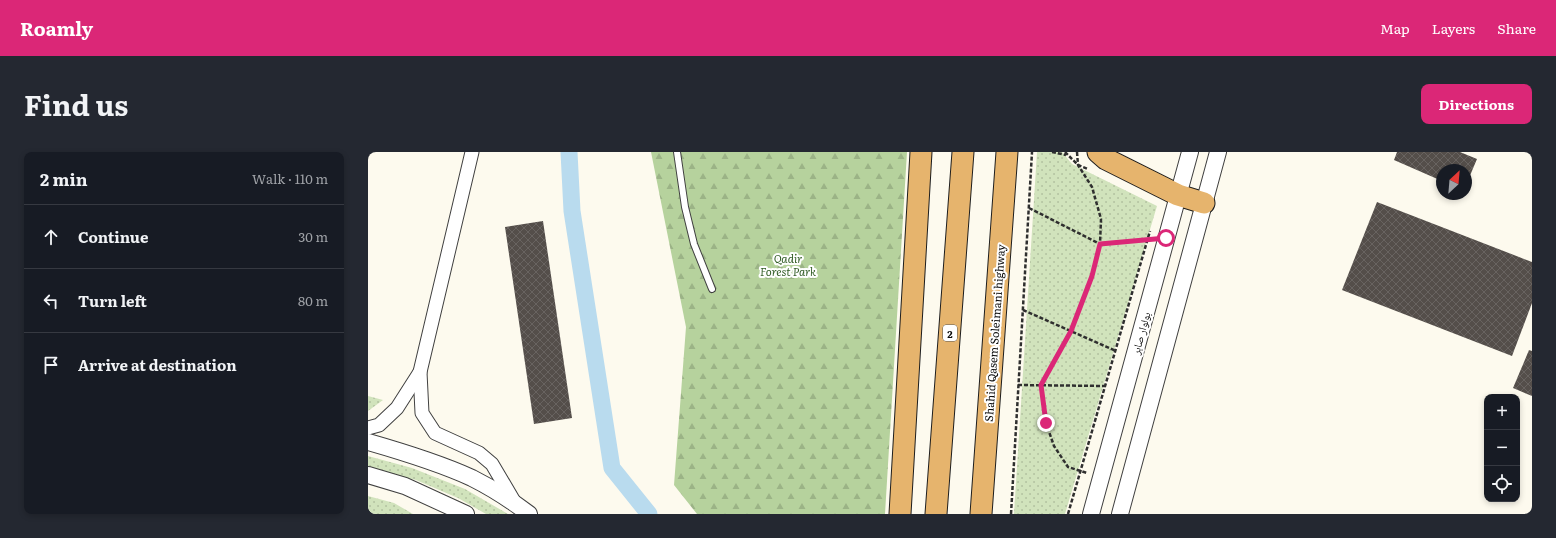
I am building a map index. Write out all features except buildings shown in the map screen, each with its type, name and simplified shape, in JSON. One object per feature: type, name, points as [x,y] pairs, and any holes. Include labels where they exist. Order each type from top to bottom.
[{"type":"highway","points":[[900,514],[921,152]]},
{"type":"highway","name":"2","points":[[936,514],[963,152]]},
{"type":"highway","name":"Shahid Qasem Soleimani highway","points":[[981,514],[1007,152]]},
{"type":"highway","points":[[1094,162],[1106,159],[1178,195],[1204,203]]},
{"type":"street","points":[[472,152],[420,372],[422,413],[435,432],[479,453],[492,464],[515,503]]},
{"type":"street","name":"بولوار صابر","points":[[1091,514],[1190,152]]},
{"type":"street","points":[[1120,514],[1218,152]]},
{"type":"street","points":[[368,428],[379,425],[396,408],[420,372]]},
{"type":"street","points":[[368,442],[416,456],[473,479],[515,503],[529,514]]},
{"type":"street","points":[[368,475],[405,486],[466,514]]},
{"type":"lane","points":[[677,152],[685,207],[694,244],[712,289]]},
{"type":"path","points":[[1011,514],[1032,152]]},
{"type":"path","points":[[1052,152],[1067,155]]},
{"type":"path","points":[[1065,152],[1078,165],[1092,187],[1101,219],[1100,244],[1092,276],[1071,331],[1041,385],[1046,423],[1054,446],[1068,467],[1101,477]]},
{"type":"path","points":[[1077,152],[1078,165]]},
{"type":"path","points":[[1078,165],[1094,162]]},
{"type":"path","points":[[1029,208],[1100,244],[1166,238]]},
{"type":"path","points":[[1068,514],[1152,225]]},
{"type":"path","points":[[1023,310],[1133,358]]},
{"type":"path","points":[[1018,385],[1105,386]]},
{"type":"green space","name":"Qadir Forest Park","points":[[651,152],[907,152],[885,514],[697,514],[674,485],[686,327]]},
{"type":"green space","points":[[1037,152],[1062,152],[1072,164],[1157,206],[1065,514],[1014,514]]},
{"type":"green space","points":[[368,396],[383,400],[368,411]]},
{"type":"green space","points":[[368,456],[412,468],[465,489],[508,514],[486,514],[458,498],[416,480],[368,468]]},
{"type":"green space","points":[[368,496],[394,503],[413,514],[368,514]]},
{"type":"waterway","points":[[569,152],[572,211],[612,468],[649,514]]},
{"type":"route","points":[[1046,423],[1041,385],[1071,331],[1092,276],[1100,244],[1166,238]]}]
